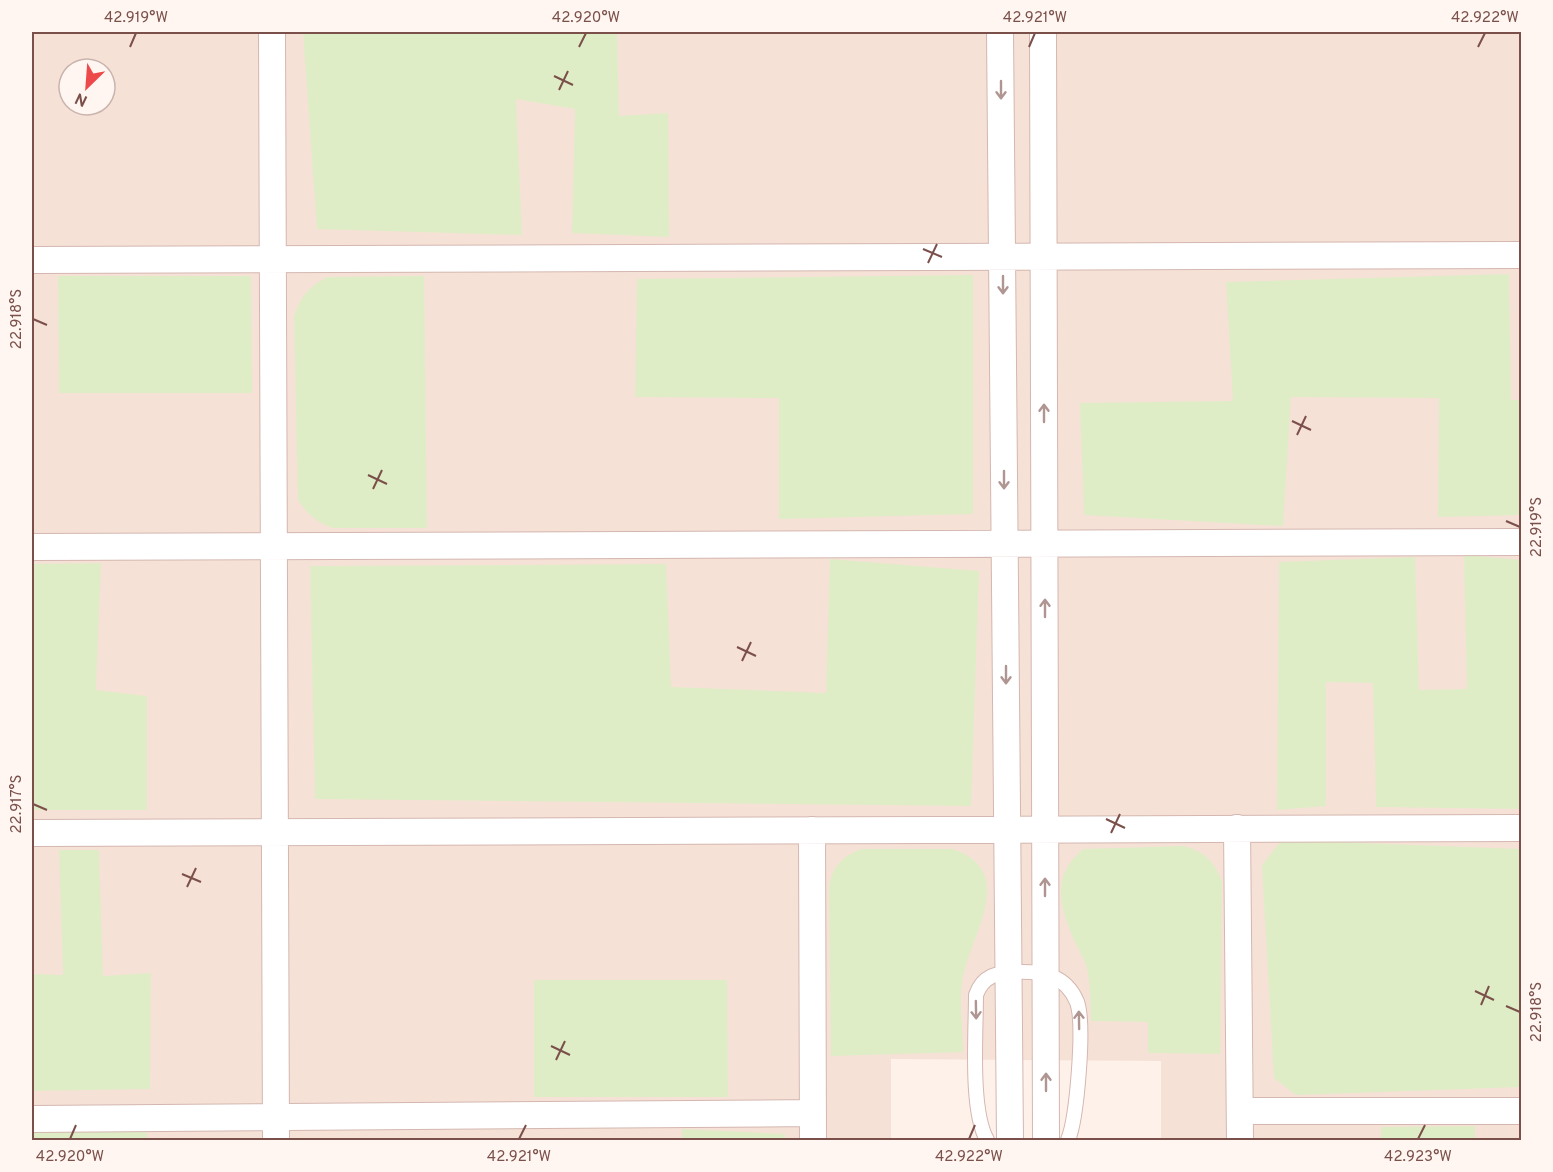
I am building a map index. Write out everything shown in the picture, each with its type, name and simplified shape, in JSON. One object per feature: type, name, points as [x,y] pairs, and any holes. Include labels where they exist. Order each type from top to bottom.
[{"type":"street","points":[[272,32],[276,1129]]},
{"type":"street","points":[[1000,32],[1010,1140]]},
{"type":"street","points":[[1043,32],[1046,1140]]},
{"type":"street","points":[[32,260],[1521,255]]},
{"type":"street","points":[[32,547],[1521,542]]},
{"type":"street","points":[[1237,828],[1240,1140]]},
{"type":"street","points":[[32,833],[1521,828]]},
{"type":"street","points":[[812,830],[813,1140]]},
{"type":"street","points":[[1240,1112],[1521,1111]]},
{"type":"street","points":[[32,1119],[276,1129],[813,1113]]},
{"type":"lane","points":[[987,1140],[981,1130],[977,1106],[976,995],[984,980],[1000,972],[1008,972],[1045,973],[1059,979],[1070,988],[1080,1011],[1074,1120],[1068,1140]]},
{"type":"shaded area","points":[[32,32],[1521,32],[1521,1140],[1161,1140],[1161,1061],[891,1059],[891,1140],[32,1140]]},
{"type":"green space","points":[[303,32],[617,32],[619,116],[668,113],[669,237],[572,233],[575,109],[516,99],[522,235],[317,229]]},
{"type":"green space","points":[[1509,274],[1511,400],[1521,400],[1521,515],[1438,517],[1439,398],[1291,397],[1283,526],[1084,515],[1080,403],[1233,401],[1226,282]]},
{"type":"green space","points":[[973,275],[973,514],[779,519],[779,398],[635,397],[637,279]]},
{"type":"green space","points":[[58,276],[251,276],[252,393],[59,393]]},
{"type":"green space","points":[[424,276],[427,528],[333,528],[313,517],[298,500],[294,317],[296,310],[310,288],[328,277]]},
{"type":"green space","points":[[1464,555],[1521,560],[1521,809],[1376,807],[1373,683],[1326,682],[1326,806],[1277,810],[1279,562],[1415,557],[1419,690],[1467,689]]},
{"type":"green space","points":[[830,559],[979,571],[971,806],[315,799],[310,566],[666,564],[671,687],[826,693]]},
{"type":"green space","points":[[101,563],[96,690],[147,696],[147,810],[32,810],[32,564]]},
{"type":"green space","points":[[1282,840],[1521,849],[1521,1087],[1296,1095],[1274,1078],[1262,865]]},
{"type":"green space","points":[[1183,846],[1207,858],[1222,881],[1220,1054],[1148,1053],[1148,1022],[1091,1021],[1088,972],[1069,927],[1062,903],[1062,881],[1066,870],[1083,849]]},
{"type":"green space","points":[[861,849],[953,849],[973,859],[984,873],[987,889],[985,907],[966,964],[961,990],[963,1052],[831,1056],[829,888],[832,874],[843,859]]},
{"type":"green space","points":[[59,850],[99,850],[103,976],[151,973],[150,1089],[32,1091],[32,974],[63,975]]},
{"type":"green space","points":[[534,980],[727,980],[728,1097],[534,1097]]},
{"type":"green space","points":[[1475,1126],[1475,1140],[1381,1140],[1381,1127]]},
{"type":"green space","points":[[682,1129],[785,1134],[785,1140],[682,1140]]},
{"type":"green space","points":[[32,1132],[147,1132],[147,1140],[32,1140]]}]
